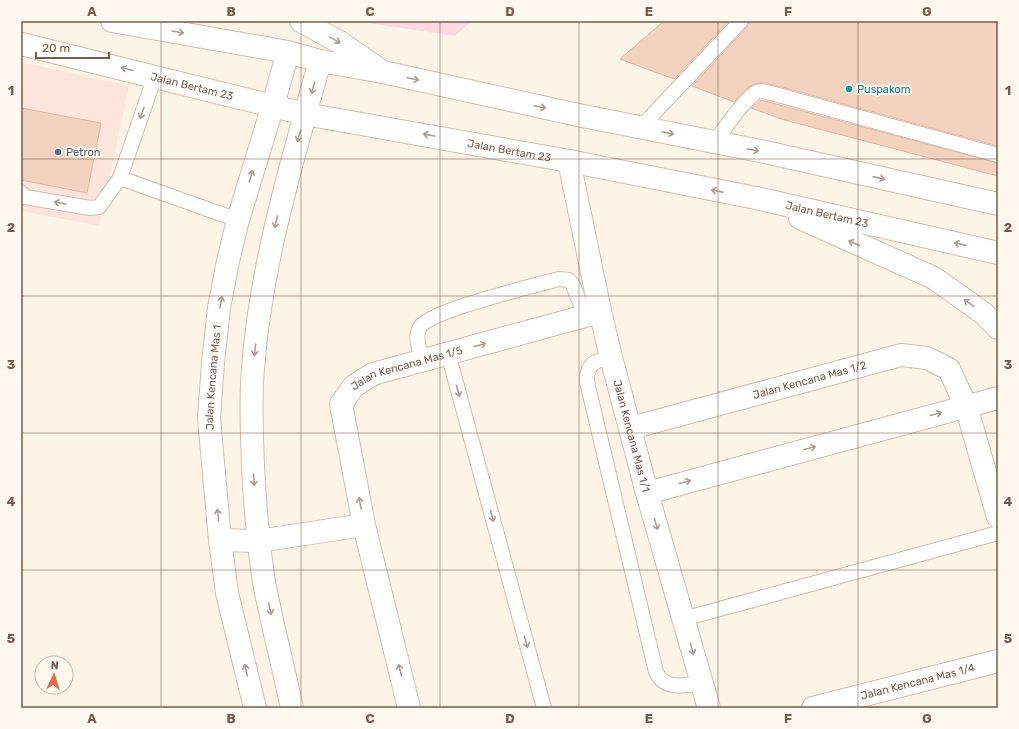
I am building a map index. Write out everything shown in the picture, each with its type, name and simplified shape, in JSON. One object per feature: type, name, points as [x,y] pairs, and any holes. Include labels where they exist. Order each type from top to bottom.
[{"type":"street","points":[[112,21],[142,23],[288,52],[320,61],[383,72],[714,143],[766,152],[998,204]]},
{"type":"street","points":[[301,21],[340,43],[383,72]]},
{"type":"street","name":"Jalan Bertam 23","points":[[21,44],[305,114],[569,161],[756,198],[998,253]]},
{"type":"street","name":"Jalan Kencana Mas 1","points":[[255,708],[227,592],[220,540],[209,418],[219,308],[228,261],[238,220],[288,52]]},
{"type":"street","points":[[292,708],[265,583],[258,541],[251,419],[253,368],[258,319],[275,227],[292,157],[320,61]]},
{"type":"street","name":"Jalan Kencana Mas 1/1","points":[[569,161],[592,313],[611,357],[647,493],[709,708]]},
{"type":"street","points":[[756,198],[934,278],[983,313],[998,328]]},
{"type":"street","name":"Jalan Kencana Mas 1/5","points":[[409,708],[364,525],[341,404],[354,386],[373,374],[592,313]]},
{"type":"street","name":"Jalan Kencana Mas 1/2","points":[[631,428],[901,355],[927,358],[949,369],[966,406],[998,517]]},
{"type":"street","points":[[647,493],[998,398]]},
{"type":"street","points":[[220,540],[258,541],[364,525]]},
{"type":"street","name":"Jalan Kencana Mas 1/4","points":[[813,708],[998,661]]},
{"type":"lane","points":[[641,127],[741,21]]},
{"type":"lane","points":[[21,192],[25,197],[90,208],[99,206],[120,178],[155,76]]},
{"type":"lane","points":[[714,143],[752,96],[756,92],[762,91],[998,155]]},
{"type":"lane","points":[[120,178],[238,220]]},
{"type":"lane","points":[[422,360],[417,336],[420,327],[428,320],[461,306],[559,279],[569,280],[592,313]]},
{"type":"lane","points":[[448,353],[544,708]]},
{"type":"lane","points":[[611,357],[600,359],[589,368],[586,374],[587,382],[656,672],[665,684],[682,686],[702,683]]},
{"type":"lane","points":[[683,619],[998,533]]},
{"type":"shaded area","points":[[355,21],[472,21],[455,36]]},
{"type":"shaded area","points":[[21,62],[129,86],[99,226],[21,211]]},
{"type":"building","points":[[664,21],[729,21],[674,79],[620,59]]},
{"type":"building","name":"Puspakom","points":[[749,21],[998,21],[998,146],[767,83],[752,85],[746,89],[734,102],[692,86],[747,27]]},
{"type":"building","points":[[761,100],[998,163],[998,176],[781,119],[751,108]]},
{"type":"building","name":"Petron","points":[[21,108],[101,123],[87,193],[21,180]]},
{"type":"place","name":"Puspakom","points":[[849,89]]},
{"type":"place","name":"Petron","points":[[58,152]]}]
